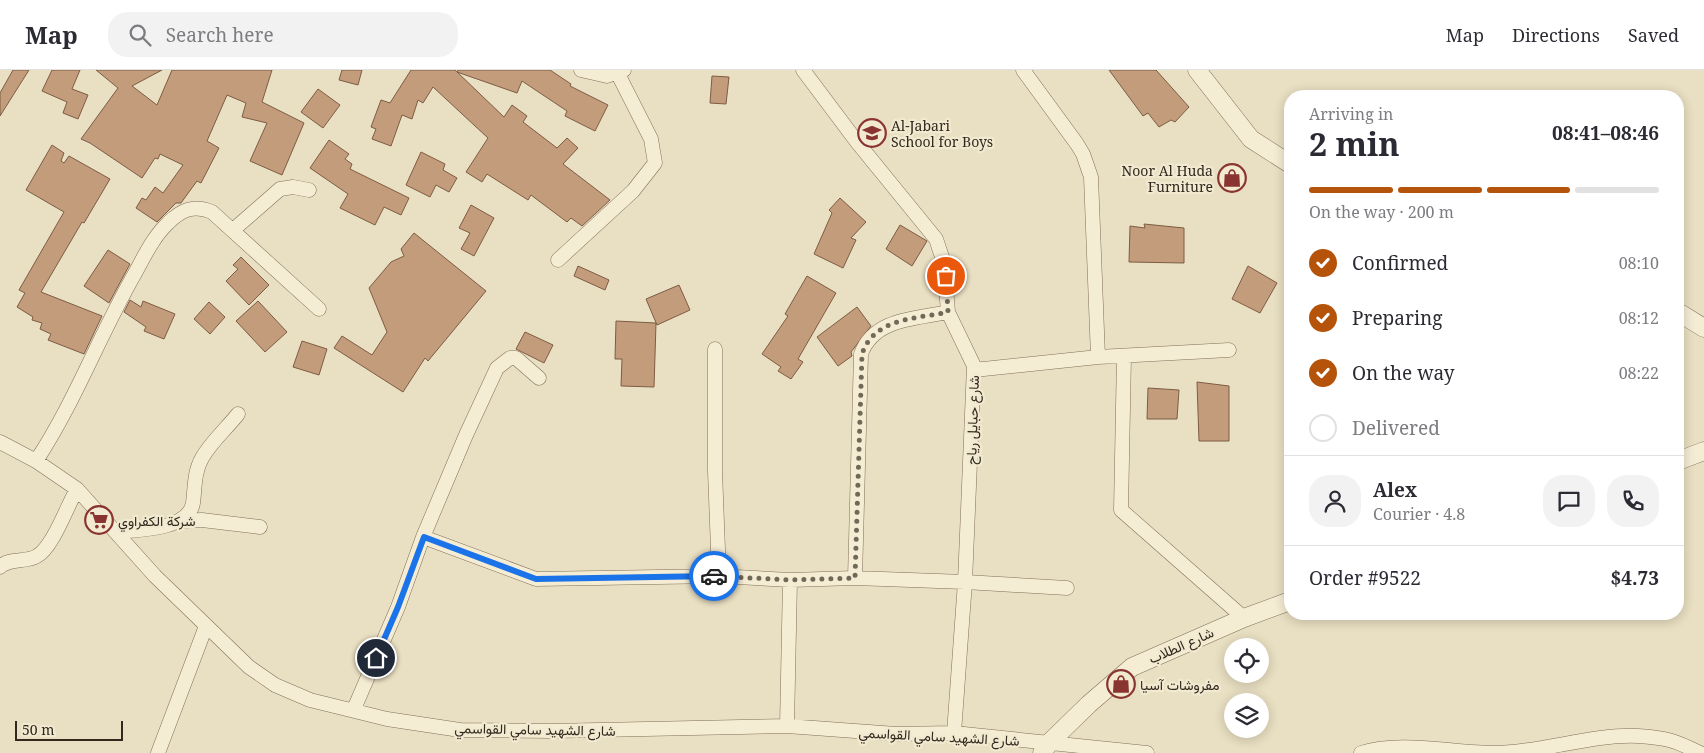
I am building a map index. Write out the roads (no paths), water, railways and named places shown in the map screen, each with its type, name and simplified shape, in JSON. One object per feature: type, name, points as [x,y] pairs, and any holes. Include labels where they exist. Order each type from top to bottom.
[{"type":"street","points":[[558,260],[633,191],[654,162],[651,139],[621,72],[607,76],[582,70]]},
{"type":"street","name":"شارع حبايل رياح","points":[[803,70],[857,142],[936,240],[944,263],[948,312],[974,370],[965,582],[954,733]]},
{"type":"street","points":[[1023,70],[1077,144],[1083,154],[1091,177],[1098,357]]},
{"type":"street","points":[[1197,70],[1250,139],[1284,160]]},
{"type":"street","points":[[233,230],[280,189],[293,186],[308,190]]},
{"type":"street","points":[[36,461],[59,427],[121,298],[153,241],[167,224],[182,212],[193,207],[201,207],[212,212],[319,309]]},
{"type":"street","points":[[855,578],[862,354],[869,338],[882,327],[948,312]]},
{"type":"street","points":[[1684,316],[1704,328]]},
{"type":"street","points":[[715,349],[715,471],[719,576]]},
{"type":"street","points":[[974,370],[1098,357],[1228,350]]},
{"type":"street","points":[[1124,356],[1122,510],[1244,618]]},
{"type":"street","points":[[354,709],[398,607],[424,537],[497,368],[510,358],[516,358],[539,378]]},
{"type":"street","points":[[181,522],[193,506],[196,473],[202,458],[238,414]]},
{"type":"street","name":"شارع الشهيد سامي القواسمي","points":[[0,442],[36,461],[77,489],[155,576],[244,663],[275,685],[310,700],[387,718],[460,730],[551,732],[787,726],[896,734],[954,733],[1046,748],[1146,753]]},
{"type":"street","points":[[1684,459],[1704,451]]},
{"type":"street","points":[[0,567],[5,562],[36,557],[47,549],[77,489]]},
{"type":"street","points":[[116,532],[202,520],[260,527]]},
{"type":"street","points":[[424,537],[536,579],[719,576],[790,580],[855,578],[1067,588]]},
{"type":"street","points":[[787,726],[790,580]]},
{"type":"street","name":"شارع الطلاب","points":[[1046,748],[1089,704],[1132,667],[1244,618],[1284,603]]},
{"type":"street","points":[[158,753],[206,626]]},
{"type":"street","points":[[1361,753],[1388,748],[1494,753],[1534,750],[1635,736],[1671,738],[1700,753]]},
{"type":"place","name":"Al-Jabari School for Boys","points":[[872,133]]},
{"type":"place","name":"Noor Al Huda Furniture","points":[[1232,178]]},
{"type":"place","name":"شركة الكفراوي","points":[[99,520]]},
{"type":"place","name":"مفروشات آسيا","points":[[1121,684]]}]
